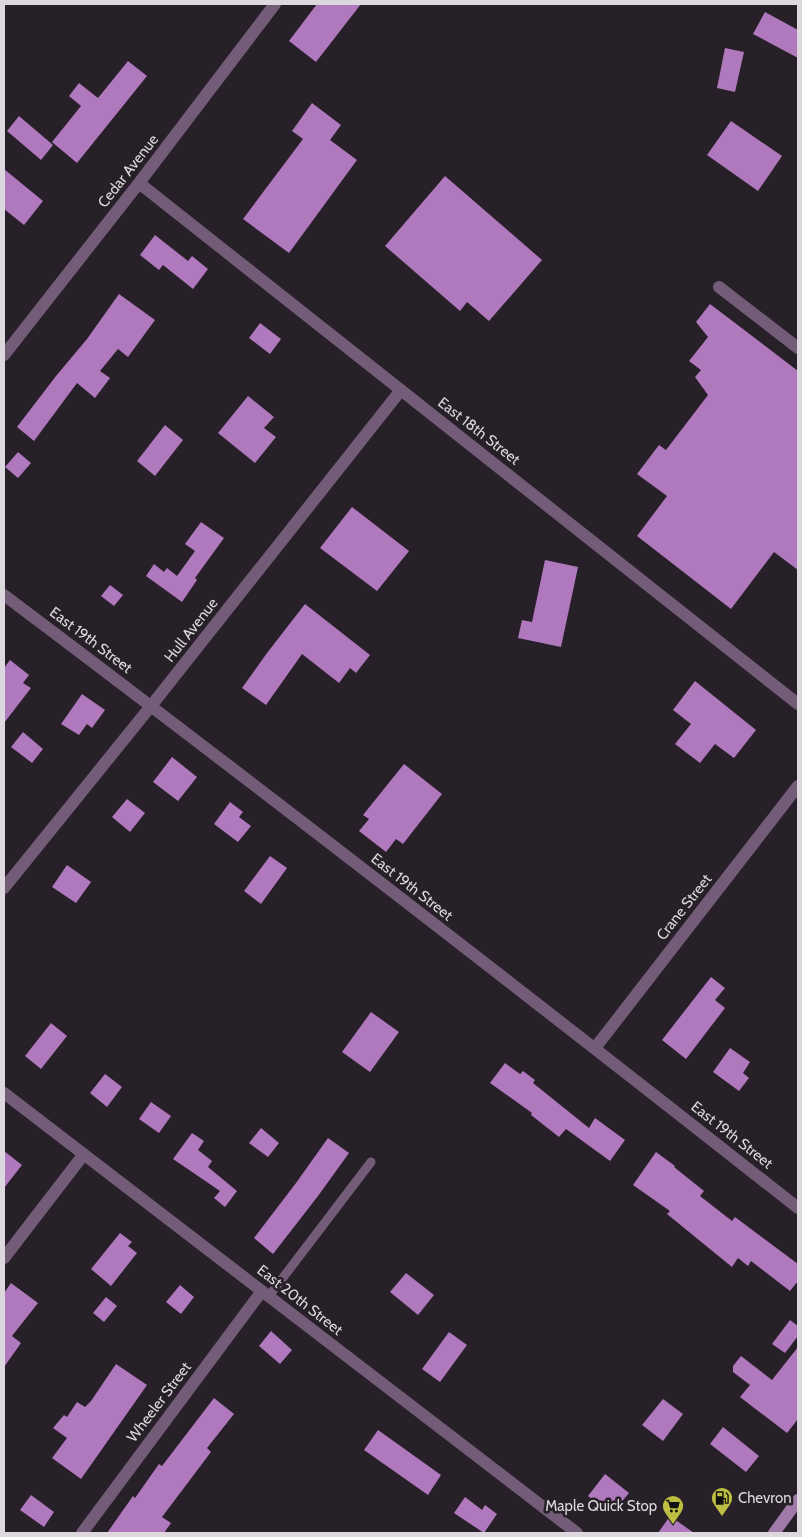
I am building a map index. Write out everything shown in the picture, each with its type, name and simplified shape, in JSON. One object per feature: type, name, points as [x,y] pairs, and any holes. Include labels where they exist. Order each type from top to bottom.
[{"type":"main road","points":[[774,1533],[796,1506]]},
{"type":"street","name":"Cedar Avenue","points":[[4,356],[275,4]]},
{"type":"street","name":"East 18th Street","points":[[139,183],[798,704]]},
{"type":"street","points":[[719,286],[798,348]]},
{"type":"street","name":"Hull Avenue","points":[[4,888],[152,706],[401,390]]},
{"type":"street","name":"East 19th Street","points":[[4,594],[595,1048],[798,1208]]},
{"type":"street","name":"Crane Street","points":[[595,1048],[798,786]]},
{"type":"street","name":"East 20th Street","points":[[4,1093],[577,1533]]},
{"type":"street","points":[[4,1258],[84,1154]]},
{"type":"street","name":"Wheeler Street","points":[[82,1533],[265,1293]]},
{"type":"lane","points":[[265,1293],[371,1162]]},
{"type":"building","points":[[317,4],[361,4],[316,62],[289,41]]},
{"type":"building","points":[[765,12],[798,30],[798,58],[753,34]]},
{"type":"building","points":[[725,48],[744,52],[735,92],[717,88]]},
{"type":"building","points":[[128,61],[147,76],[77,163],[52,142],[81,106],[69,96],[79,83],[98,98]]},
{"type":"building","points":[[312,103],[341,125],[330,140],[357,160],[289,253],[243,219],[303,139],[292,131]]},
{"type":"building","points":[[19,116],[53,145],[41,160],[7,131]]},
{"type":"building","points":[[731,121],[782,156],[758,191],[707,155]]},
{"type":"building","points":[[4,169],[43,201],[24,225],[4,209]]},
{"type":"building","points":[[445,176],[542,260],[489,321],[467,302],[460,311],[385,246]]},
{"type":"building","points":[[155,235],[188,261],[192,256],[208,269],[193,289],[163,265],[159,270],[140,255]]},
{"type":"building","points":[[119,294],[155,320],[128,357],[118,349],[100,371],[110,378],[95,398],[77,383],[34,441],[17,427],[87,339]]},
{"type":"building","points":[[710,304],[798,371],[798,570],[774,552],[731,609],[637,536],[667,496],[637,474],[659,445],[666,450],[708,395],[695,377],[701,370],[689,361],[708,337],[696,322]]},
{"type":"building","points":[[260,323],[281,339],[270,354],[249,338]]},
{"type":"building","points":[[248,396],[274,417],[264,428],[276,437],[255,463],[218,433]]},
{"type":"building","points":[[165,425],[183,440],[155,476],[137,461]]},
{"type":"building","points":[[18,452],[31,463],[18,478],[5,467]]},
{"type":"building","points":[[352,507],[409,551],[377,591],[320,548]]},
{"type":"building","points":[[201,522],[224,538],[195,578],[197,580],[182,602],[146,576],[154,564],[164,572],[167,568],[177,576],[195,551],[185,544]]},
{"type":"building","points":[[545,560],[578,567],[561,647],[518,638],[522,620],[532,622]]},
{"type":"building","points":[[110,585],[123,595],[114,606],[101,596]]},
{"type":"building","points":[[305,604],[370,655],[356,673],[350,668],[339,683],[302,654],[266,705],[242,688]]},
{"type":"building","points":[[10,660],[29,675],[23,683],[31,688],[4,723],[4,668]]},
{"type":"building","points":[[695,681],[756,730],[734,758],[715,744],[700,763],[675,744],[691,724],[673,710]]},
{"type":"building","points":[[82,694],[105,710],[92,728],[87,724],[79,735],[61,724]]},
{"type":"building","points":[[23,732],[43,749],[32,763],[11,747]]},
{"type":"building","points":[[172,757],[197,777],[178,801],[153,782]]},
{"type":"building","points":[[404,764],[442,794],[403,844],[396,839],[386,852],[359,831],[369,819],[363,815]]},
{"type":"building","points":[[127,799],[145,813],[130,832],[112,817]]},
{"type":"building","points":[[230,802],[243,812],[239,817],[251,826],[238,842],[214,824]]},
{"type":"building","points":[[270,856],[287,868],[261,904],[244,891]]},
{"type":"building","points":[[67,865],[91,882],[76,903],[52,887]]},
{"type":"building","points":[[711,977],[725,988],[715,1000],[725,1008],[686,1059],[662,1040]]},
{"type":"building","points":[[371,1012],[399,1032],[370,1072],[342,1052]]},
{"type":"building","points":[[51,1023],[67,1036],[41,1069],[25,1056]]},
{"type":"building","points":[[730,1048],[750,1062],[743,1073],[749,1078],[739,1091],[713,1072]]},
{"type":"building","points":[[505,1063],[520,1074],[523,1071],[535,1080],[533,1083],[589,1128],[595,1118],[625,1140],[610,1161],[566,1129],[559,1137],[531,1115],[532,1113],[490,1083]]},
{"type":"building","points":[[105,1074],[122,1087],[107,1107],[90,1093]]},
{"type":"building","points":[[151,1102],[171,1116],[159,1133],[139,1119]]},
{"type":"building","points":[[261,1128],[279,1143],[268,1157],[249,1143]]},
{"type":"building","points":[[192,1133],[204,1141],[198,1150],[212,1161],[208,1167],[237,1191],[225,1207],[214,1198],[220,1191],[173,1159]]},
{"type":"building","points":[[328,1138],[349,1153],[273,1254],[254,1238]]},
{"type":"building","points":[[4,1151],[22,1165],[4,1188]]},
{"type":"building","points":[[656,1152],[704,1191],[700,1196],[732,1221],[735,1217],[798,1264],[798,1281],[790,1291],[751,1261],[748,1266],[738,1258],[732,1267],[667,1214],[670,1211],[633,1185]]},
{"type":"building","points":[[120,1233],[132,1242],[128,1246],[137,1253],[111,1286],[91,1269]]},
{"type":"building","points":[[406,1273],[434,1295],[418,1315],[390,1292]]},
{"type":"building","points":[[11,1283],[38,1303],[12,1336],[21,1343],[4,1367],[4,1293]]},
{"type":"building","points":[[180,1285],[194,1297],[181,1314],[166,1302]]},
{"type":"building","points":[[106,1297],[117,1306],[104,1322],[93,1313]]},
{"type":"building","points":[[790,1320],[798,1326],[798,1336],[785,1353],[772,1344]]},
{"type":"building","points":[[271,1331],[292,1350],[280,1364],[259,1346]]},
{"type":"building","points":[[449,1332],[467,1345],[440,1382],[422,1369]]},
{"type":"building","points":[[798,1347],[798,1419],[787,1433],[740,1397],[750,1385],[733,1372],[733,1366],[741,1356],[772,1380]]},
{"type":"building","points":[[116,1364],[147,1385],[81,1479],[52,1458],[67,1438],[53,1428],[64,1415],[67,1417],[77,1402],[85,1407],[91,1401]]},
{"type":"building","points":[[214,1398],[234,1414],[207,1448],[211,1452],[162,1517],[171,1523],[164,1533],[107,1533],[133,1496],[135,1498],[159,1464],[162,1466]]},
{"type":"building","points":[[663,1399],[683,1414],[663,1441],[642,1425]]},
{"type":"building","points":[[723,1427],[759,1456],[746,1472],[710,1444]]},
{"type":"building","points":[[378,1430],[441,1475],[428,1495],[364,1450]]},
{"type":"building","points":[[605,1474],[629,1493],[614,1511],[604,1503],[601,1507],[588,1496]]},
{"type":"building","points":[[31,1495],[54,1512],[44,1527],[20,1510]]},
{"type":"building","points":[[465,1497],[482,1510],[485,1505],[497,1514],[484,1533],[454,1513]]},
{"type":"building","name":"Maple Quick Stop","points":[[670,1516],[694,1533],[658,1533]]},
{"type":"place","name":"Chevron","points":[[722,1517]]},
{"type":"place","name":"Maple Quick Stop","points":[[673,1525]]}]
